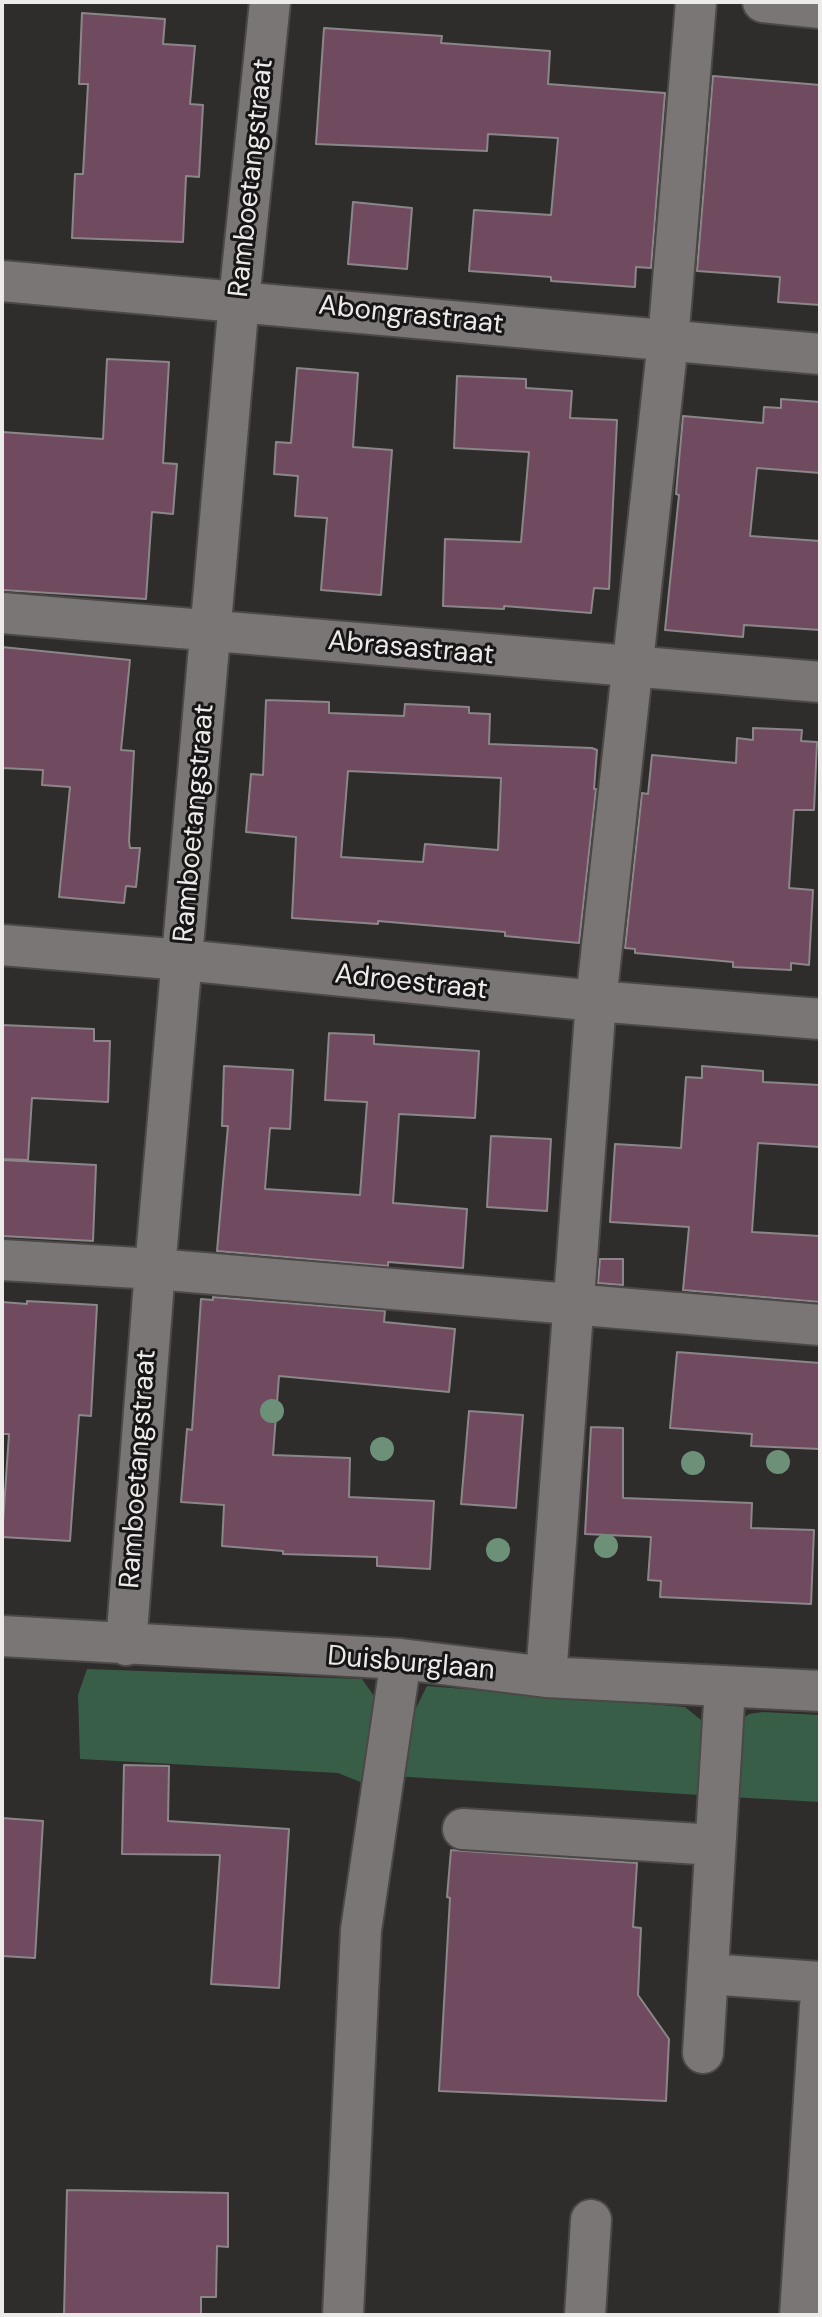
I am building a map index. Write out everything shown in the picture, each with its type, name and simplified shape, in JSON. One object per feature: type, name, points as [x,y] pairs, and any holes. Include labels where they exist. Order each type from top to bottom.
[{"type":"street","name":"Ramboetangstraat","points":[[126,1645],[155,1269],[239,300],[270,2]]},
{"type":"street","points":[[546,1677],[596,1001],[668,341],[696,2]]},
{"type":"street","points":[[763,2],[820,8]]},
{"type":"street","name":"Abongrastraat","points":[[2,281],[820,354]]},
{"type":"street","name":"Abrasastraat","points":[[2,613],[820,682]]},
{"type":"street","name":"Adroestraat","points":[[2,945],[820,1019]]},
{"type":"street","points":[[2,1260],[155,1269],[820,1325]]},
{"type":"street","name":"Duisburglaan","points":[[2,1636],[401,1659],[546,1677],[820,1691]]},
{"type":"street","points":[[343,2315],[361,1930],[401,1659]]},
{"type":"street","points":[[703,2053],[725,1687]]},
{"type":"street","points":[[463,1829],[715,1845]]},
{"type":"street","points":[[708,1974],[820,1982]]},
{"type":"street","points":[[800,2315],[820,2006]]},
{"type":"street","points":[[585,2315],[591,2220]]},
{"type":"green space","points":[[87,1669],[362,1679],[374,1696],[377,1729],[363,1783],[338,1773],[80,1759],[78,1695]]},
{"type":"green space","points":[[427,1686],[685,1707],[701,1720],[708,1738],[700,1795],[393,1776],[404,1732]]},
{"type":"green space","points":[[749,1714],[820,1715],[820,1802],[731,1797],[741,1720]]},
{"type":"building","points":[[82,13],[165,19],[163,44],[195,46],[190,104],[203,105],[199,177],[186,176],[183,242],[72,238],[75,174],[83,174],[88,84],[79,84]]},
{"type":"building","points":[[324,28],[442,36],[441,43],[550,51],[548,84],[665,93],[651,268],[636,267],[635,287],[469,271],[474,210],[551,215],[558,138],[488,134],[487,151],[316,144]]},
{"type":"building","points":[[713,76],[820,85],[820,305],[778,302],[780,277],[697,271]]},
{"type":"building","points":[[353,202],[412,208],[407,269],[348,264]]},
{"type":"building","points":[[107,359],[169,362],[163,463],[177,464],[173,514],[152,512],[146,599],[2,590],[2,432],[103,439]]},
{"type":"building","points":[[297,368],[358,373],[353,447],[392,450],[381,595],[321,590],[327,518],[295,516],[298,476],[274,474],[276,442],[291,443]]},
{"type":"building","points":[[457,376],[526,379],[526,388],[572,391],[570,418],[617,420],[609,589],[594,588],[591,613],[504,606],[504,609],[443,606],[445,539],[521,542],[529,452],[454,448]]},
{"type":"building","points":[[781,399],[820,402],[820,473],[757,468],[750,536],[820,541],[820,630],[744,625],[743,637],[665,630],[679,495],[676,494],[683,416],[763,423],[764,407],[781,408]]},
{"type":"building","points":[[2,647],[130,660],[121,750],[134,751],[129,841],[130,848],[140,848],[136,887],[126,886],[124,903],[59,897],[70,787],[42,785],[43,770],[2,768]]},
{"type":"building","points":[[266,700],[329,702],[329,713],[404,716],[405,704],[469,707],[469,713],[490,714],[489,744],[597,750],[596,789],[579,943],[505,936],[505,932],[378,921],[378,924],[292,918],[296,837],[246,832],[251,774],[263,775]],"holes":[[[348,771],[501,778],[498,850],[425,844],[423,862],[341,857]]]},
{"type":"building","points":[[753,728],[802,730],[801,741],[817,742],[814,810],[794,810],[789,888],[813,890],[809,965],[791,963],[791,970],[733,967],[733,962],[635,953],[635,949],[625,948],[642,793],[648,794],[652,755],[736,763],[737,738],[753,740]]},
{"type":"building","points":[[2,1025],[94,1029],[94,1041],[110,1041],[108,1102],[32,1098],[28,1160],[2,1159]]},
{"type":"building","points":[[329,1033],[374,1035],[374,1044],[479,1051],[475,1118],[399,1114],[393,1203],[467,1209],[463,1268],[388,1262],[388,1266],[217,1251],[228,1126],[222,1126],[224,1066],[293,1070],[290,1129],[270,1128],[265,1189],[360,1195],[367,1102],[325,1100]]},
{"type":"building","points":[[702,1066],[763,1071],[763,1082],[820,1085],[820,1147],[758,1143],[752,1232],[820,1236],[820,1302],[683,1290],[689,1227],[610,1222],[615,1144],[681,1148],[686,1077],[702,1078]]},
{"type":"building","points":[[491,1136],[551,1139],[547,1211],[487,1207]]},
{"type":"building","points":[[2,1160],[96,1165],[93,1241],[2,1236]]},
{"type":"building","points":[[600,1259],[623,1259],[623,1285],[598,1283]]},
{"type":"building","points":[[213,1297],[385,1311],[384,1322],[455,1329],[449,1392],[279,1376],[273,1455],[350,1458],[349,1497],[434,1501],[430,1569],[377,1566],[377,1557],[283,1554],[283,1551],[222,1546],[224,1505],[181,1502],[187,1429],[192,1430],[201,1299],[213,1300]]},
{"type":"building","points":[[27,1301],[97,1305],[91,1416],[79,1415],[70,1541],[2,1537],[9,1434],[2,1434],[2,1302],[27,1304]]},
{"type":"building","points":[[677,1352],[820,1363],[820,1449],[751,1446],[752,1434],[670,1428]]},
{"type":"building","points":[[469,1411],[523,1415],[516,1508],[461,1504]]},
{"type":"building","points":[[591,1427],[623,1428],[623,1498],[752,1503],[751,1528],[814,1530],[811,1604],[660,1597],[661,1581],[648,1580],[651,1537],[585,1534]]},
{"type":"building","points":[[124,1765],[169,1766],[168,1821],[289,1829],[279,1988],[211,1984],[220,1855],[122,1854]]},
{"type":"building","points":[[2,1818],[43,1821],[35,1958],[2,1956]]},
{"type":"building","points":[[451,1850],[637,1863],[633,1927],[641,1928],[638,1995],[669,2039],[666,2101],[439,2091]]},
{"type":"building","points":[[67,2190],[228,2193],[228,2247],[217,2246],[216,2297],[201,2297],[201,2315],[64,2315]]}]
